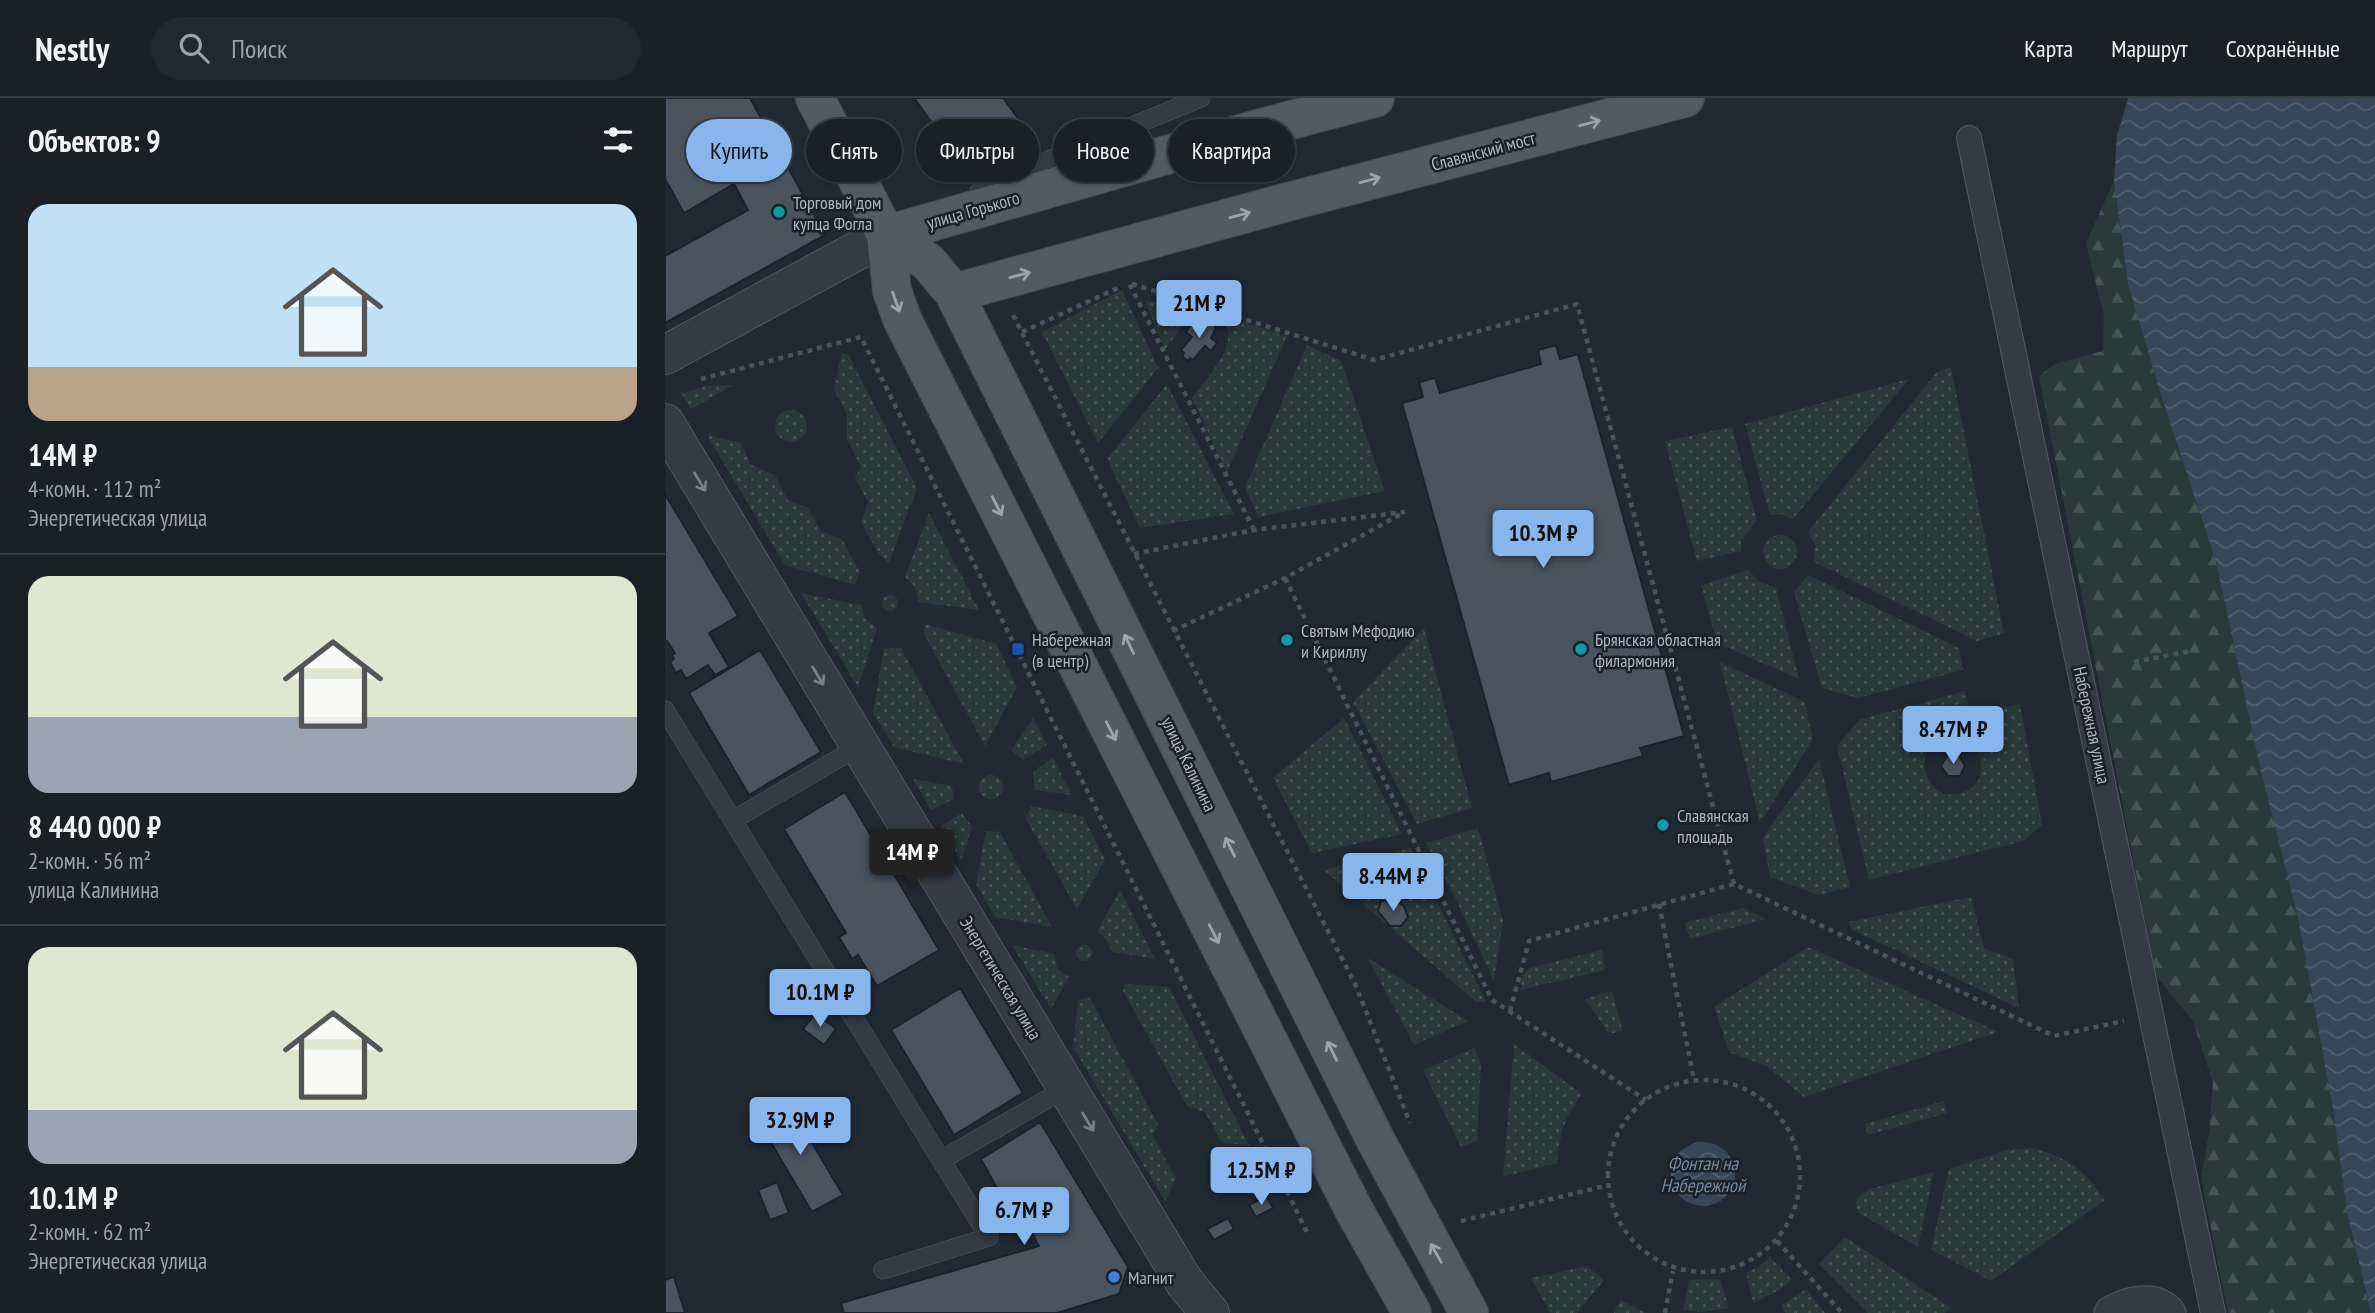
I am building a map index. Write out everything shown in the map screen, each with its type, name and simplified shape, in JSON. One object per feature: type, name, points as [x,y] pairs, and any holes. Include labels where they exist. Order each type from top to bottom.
[{"type":"main road","points":[[815,98],[886,235],[892,291],[903,321],[1354,1210],[1412,1313]]},
{"type":"main road","name":"улица Горького","points":[[886,235],[1375,98]]},
{"type":"main road","name":"Славянский мост","points":[[954,293],[1685,98]]},
{"type":"main road","name":"улица Калинина","points":[[886,235],[929,262],[954,293],[1369,1127],[1469,1313]]},
{"type":"street","name":"Набережная улица","points":[[1969,138],[2213,1313]]},
{"type":"street","name":"улица Горького","points":[[665,355],[886,235]]},
{"type":"street","name":"Энергетическая улица","points":[[665,423],[1185,1283],[1210,1313]]},
{"type":"street","points":[[2111,1313],[2145,1301],[2169,1313]]},
{"type":"lane","name":"улица Горького","points":[[886,235],[1046,161],[1201,98]]},
{"type":"lane","points":[[665,710],[893,1085],[989,1237],[883,1270]]},
{"type":"lane","points":[[733,820],[860,746]]},
{"type":"lane","points":[[941,1160],[1067,1088]]},
{"type":"path","points":[[1022,332],[1129,284],[1374,360],[1577,304],[1734,884]]},
{"type":"path","points":[[1129,284],[1254,530]]},
{"type":"path","points":[[1011,311],[1356,986],[1413,1129]]},
{"type":"path","points":[[695,381],[861,337],[1308,1234]]},
{"type":"path","points":[[1134,554],[1254,530],[1405,512],[1285,578],[1173,631]]},
{"type":"path","points":[[1285,578],[1492,1000],[1646,1100]]},
{"type":"path","points":[[2134,662],[2197,650]]},
{"type":"path","points":[[1510,1011],[1529,941],[1734,884],[2054,1036],[2153,1016]]},
{"type":"path","points":[[1659,904],[1694,1080]]},
{"type":"path","points":[[1694,1080],[1729,1083],[1760,1097],[1787,1126],[1798,1152],[1801,1185],[1792,1217],[1777,1241],[1745,1264],[1712,1273],[1673,1271],[1640,1250],[1615,1215],[1607,1173],[1614,1139],[1633,1110],[1646,1100],[1661,1089],[1694,1080]]},
{"type":"path","points":[[1460,1221],[1609,1185]]},
{"type":"path","points":[[1455,1211],[1467,1233]]},
{"type":"path","points":[[1777,1241],[1842,1313]]},
{"type":"path","points":[[1665,1313],[1673,1271]]},
{"type":"green space","points":[[2114,181],[2128,284],[2216,562],[2259,763],[2298,918],[2333,1109],[2347,1213],[2371,1313],[2228,1313],[2201,1179],[2209,1132],[2213,1083],[2193,1021],[2156,976],[2039,376],[2057,363],[2103,351],[2104,316],[2086,243]]},
{"type":"green space","points":[[1122,290],[1158,368],[1098,443],[1042,332]]},
{"type":"green space","points":[[1145,301],[1189,305],[1287,336],[1227,472],[1192,398],[1213,372],[1225,351],[1228,331],[1216,317],[1193,311],[1165,350]]},
{"type":"green space","points":[[1307,345],[1341,361],[1385,491],[1258,517],[1245,487]]},
{"type":"green space","points":[[841,354],[848,354],[917,488],[889,563],[879,554],[861,523],[868,502],[855,478],[861,467],[847,439],[847,415],[834,389]]},
{"type":"green space","points":[[1951,367],[2004,633],[1977,641],[1814,562],[1815,545],[1808,532],[1936,373]]},
{"type":"green space","points":[[1909,379],[1793,519],[1782,514],[1770,515],[1745,424]]},
{"type":"green space","points":[[1167,384],[1234,514],[1140,528],[1107,459]]},
{"type":"green space","points":[[733,385],[691,409],[682,394],[704,386]]},
{"type":"green space","points":[[791,410],[803,414],[807,426],[803,438],[791,442],[779,438],[775,426],[779,414]]},
{"type":"green space","points":[[1732,427],[1757,520],[1741,541],[1741,551],[1697,561],[1665,441]]},
{"type":"green space","points":[[707,435],[741,443],[751,465],[775,475],[788,501],[807,507],[821,531],[842,539],[859,571],[855,585],[785,565]]},
{"type":"green space","points":[[929,513],[979,610],[918,602],[915,587],[905,577]]},
{"type":"green space","points":[[1780,535],[1792,540],[1797,552],[1792,564],[1780,569],[1768,564],[1763,552],[1768,540]]},
{"type":"green space","points":[[1748,570],[1760,582],[1776,588],[1799,679],[1717,643],[1701,585]]},
{"type":"green space","points":[[1808,575],[1959,648],[1963,670],[1858,698],[1822,688],[1794,592]]},
{"type":"green space","points":[[801,593],[862,605],[864,618],[877,628],[858,687]]},
{"type":"green space","points":[[890,595],[896,597],[896,609],[890,611],[884,609],[882,603],[884,597]]},
{"type":"green space","points":[[925,624],[996,644],[1017,687],[985,746],[924,634]]},
{"type":"green space","points":[[1424,628],[1472,808],[1417,824],[1353,702]]},
{"type":"green space","points":[[901,648],[964,764],[894,747],[873,713],[884,649]]},
{"type":"green space","points":[[1720,662],[1805,702],[1813,739],[1760,823]]},
{"type":"green space","points":[[1965,691],[1970,713],[1982,712],[1969,737],[1949,736],[1934,743],[1927,753],[1927,776],[1933,786],[1943,793],[1955,794],[1970,789],[1980,776],[1978,750],[2001,708],[2020,704],[2042,825],[2023,841],[1869,880],[1837,746],[1859,720]]},
{"type":"green space","points":[[1033,718],[1047,745],[1023,760],[1011,750]]},
{"type":"green space","points":[[1344,718],[1402,834],[1312,853],[1273,778]]},
{"type":"green space","points":[[1053,758],[1072,795],[1035,790],[1033,772]]},
{"type":"green space","points":[[1819,759],[1850,887],[1819,895],[1770,877],[1763,837]]},
{"type":"green space","points":[[991,775],[1000,778],[1003,787],[1000,796],[991,799],[982,796],[979,787],[982,778]]},
{"type":"green space","points":[[913,779],[952,786],[954,799],[931,810]]},
{"type":"green space","points":[[1031,806],[1083,816],[1105,860],[1077,909],[1026,819]]},
{"type":"green space","points":[[962,813],[972,827],[961,860],[941,826]]},
{"type":"green space","points":[[1478,828],[1503,921],[1494,981],[1454,895],[1426,843]]},
{"type":"green space","points":[[986,831],[1000,832],[1052,927],[995,917],[976,884]]},
{"type":"green space","points":[[1411,848],[1486,1002],[1476,1002],[1324,870]],"holes":[[[1394,900],[1404,906],[1408,917],[1401,926],[1390,926],[1378,911],[1381,901]]]},
{"type":"green space","points":[[1120,890],[1155,959],[1112,952],[1106,939],[1097,931]]},
{"type":"green space","points":[[1971,897],[1984,948],[2013,959],[2019,1008],[1851,929],[1848,922]]},
{"type":"green space","points":[[1743,908],[1766,919],[1690,939],[1685,923]]},
{"type":"green space","points":[[1012,945],[1055,954],[1057,969],[1069,977],[1051,1009]]},
{"type":"green space","points":[[1084,945],[1090,947],[1090,959],[1084,961],[1078,959],[1076,953],[1078,947]]},
{"type":"green space","points":[[1808,947],[1998,1032],[1804,1097],[1766,1066],[1729,1052],[1714,1007]]},
{"type":"green space","points":[[1602,950],[1605,970],[1521,990],[1522,976],[1529,968]]},
{"type":"green space","points":[[1368,958],[1468,1021],[1414,1045]]},
{"type":"green space","points":[[1124,984],[1169,987],[1249,1145],[1222,1143],[1205,1112],[1187,1106],[1123,991]]},
{"type":"green space","points":[[1612,991],[1623,1031],[1609,1034],[1585,999]]},
{"type":"green space","points":[[1090,998],[1158,1124],[1153,1136],[1176,1179],[1165,1201],[1073,1047],[1078,1000]]},
{"type":"green space","points":[[1514,1044],[1582,1094],[1564,1126],[1557,1163],[1503,1177]]},
{"type":"green space","points":[[1474,1048],[1481,1064],[1477,1141],[1461,1147],[1423,1070]]},
{"type":"green space","points":[[1944,1101],[1947,1113],[1867,1135],[1865,1124]]},
{"type":"green space","points":[[2034,1148],[2075,1166],[2105,1200],[1991,1281],[1931,1250],[1949,1169],[2007,1150]]},
{"type":"green space","points":[[1934,1172],[1918,1247],[1857,1212],[1856,1198],[1870,1189]]},
{"type":"green space","points":[[1845,1237],[1951,1308],[1944,1313],[1868,1313],[1819,1264]]},
{"type":"green space","points":[[1770,1257],[1792,1280],[1781,1289],[1753,1303],[1746,1273]]},
{"type":"green space","points":[[1587,1266],[1604,1280],[1577,1313],[1550,1313],[1531,1278]]},
{"type":"green space","points":[[1720,1279],[1729,1308],[1702,1312],[1683,1310],[1689,1280]]},
{"type":"green space","points":[[1806,1289],[1825,1313],[1785,1313],[1782,1305]]},
{"type":"green space","points":[[1621,1300],[1646,1313],[1614,1313]]},
{"type":"water","points":[[2128,98],[2375,98],[2375,1313],[2371,1313],[2347,1213],[2333,1109],[2298,918],[2259,763],[2216,562],[2128,284],[2114,181],[2117,136]]},
{"type":"water","name":"Фонтан на Набережной","points":[[1697,1142],[1709,1142],[1726,1151],[1733,1162],[1733,1186],[1726,1197],[1709,1206],[1697,1206],[1685,1201],[1676,1192],[1671,1180],[1671,1168],[1676,1156],[1685,1147]]},
{"type":"building","name":"Торговый дом купца Фогла","points":[[665,98],[750,98],[761,119],[686,119],[686,182],[792,182],[792,175],[825,235],[665,323],[665,256],[748,210],[734,184],[684,213],[665,179]]},
{"type":"building","points":[[914,98],[1003,98],[1019,119],[929,119]]},
{"type":"building","points":[[1207,321],[1213,323],[1216,328],[1211,338],[1217,343],[1211,351],[1205,346],[1193,360],[1190,358],[1188,361],[1182,356],[1184,353],[1181,350],[1192,337],[1186,332],[1192,324],[1198,328]]},
{"type":"building","points":[[1556,345],[1560,359],[1578,354],[1684,736],[1640,748],[1643,756],[1551,782],[1549,773],[1509,785],[1402,403],[1423,397],[1419,382],[1435,378],[1440,393],[1541,364],[1538,350]]},
{"type":"building","points":[[665,494],[738,616],[709,633],[729,667],[715,675],[708,665],[686,679],[681,670],[676,673],[670,662],[675,653],[667,641],[665,642]]},
{"type":"building","points":[[760,650],[821,752],[749,795],[689,693]]},
{"type":"building","points":[[1947,756],[1959,756],[1965,766],[1960,776],[1948,776],[1941,766]]},
{"type":"building","points":[[845,792],[939,950],[877,986],[858,955],[852,959],[839,937],[846,933],[784,829]]},
{"type":"building","points":[[1394,900],[1404,906],[1408,917],[1401,926],[1390,926],[1378,911],[1381,901]]},
{"type":"building","points":[[960,988],[1023,1093],[954,1135],[891,1030]]},
{"type":"building","points":[[816,1013],[836,1029],[824,1045],[803,1029]]},
{"type":"building","points":[[787,1101],[843,1195],[812,1212],[757,1119]]},
{"type":"building","points":[[1040,1122],[1128,1267],[1119,1294],[1057,1313],[844,1313],[841,1303],[1039,1246],[1017,1206],[1009,1210],[981,1159]]},
{"type":"building","points":[[777,1182],[789,1213],[770,1220],[758,1190]]},
{"type":"building","points":[[1266,1196],[1273,1208],[1256,1217],[1249,1205]]},
{"type":"building","points":[[1228,1218],[1234,1229],[1214,1240],[1207,1229]]},
{"type":"building","points":[[674,1277],[685,1313],[665,1313],[665,1280]]},
{"type":"place","name":"Торговый дом купца Фогла","points":[[779,212]]},
{"type":"place","name":"Святым Мефодию и Кириллу","points":[[1287,640]]},
{"type":"place","name":"Набережная (в центр)","points":[[1018,649]]},
{"type":"place","name":"Брянская областная филармония","points":[[1581,649]]},
{"type":"place","name":"Славянская площадь","points":[[1663,825]]},
{"type":"place","name":"Магнит","points":[[1114,1277]]}]
